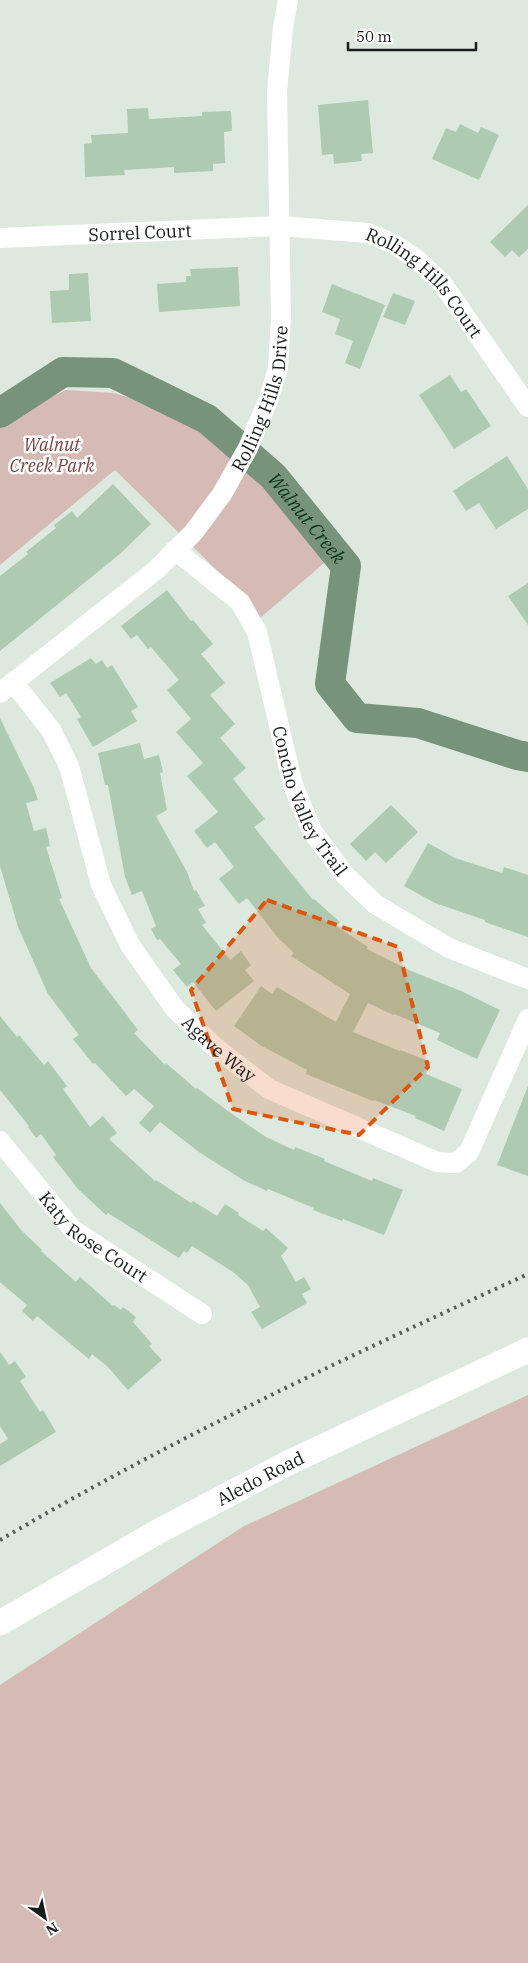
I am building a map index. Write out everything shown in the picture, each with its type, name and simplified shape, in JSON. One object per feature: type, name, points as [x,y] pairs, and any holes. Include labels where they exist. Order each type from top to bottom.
[{"type":"street","name":"Rolling Hills Drive","points":[[7,688],[156,570],[193,533],[222,494],[248,448],[269,398],[278,368],[281,318],[277,92],[283,27],[288,0]]},
{"type":"street","name":"Sorrel Court","points":[[0,238],[280,226]]},
{"type":"street","name":"Rolling Hills Court","points":[[280,226],[368,233],[394,244],[416,259],[442,283],[528,407]]},
{"type":"street","name":"Concho Valley Trail","points":[[175,550],[240,602],[257,632],[293,785],[312,831],[345,875],[375,904],[449,948],[528,979]]},
{"type":"street","name":"Agave Way","points":[[7,688],[51,730],[69,766],[101,885],[130,945],[175,1009],[216,1048],[269,1088],[437,1162],[456,1162],[469,1152],[528,1019]]},
{"type":"street","name":"Katy Rose Court","points":[[0,1141],[73,1230],[202,1314]]},
{"type":"street","name":"Aledo Road","points":[[0,1622],[159,1532],[288,1463],[528,1350]]},
{"type":"highlighted area","points":[[267,900],[398,947],[428,1067],[359,1135],[233,1109],[191,990]]},
{"type":"green space","name":"Walnut Creek Park","points":[[66,390],[114,393],[160,407],[198,428],[299,519],[330,558],[260,618],[253,606],[115,470],[0,565],[0,426],[17,413]]},
{"type":"green space","points":[[528,1395],[528,1963],[0,1963],[0,1685],[244,1526]]},
{"type":"building","points":[[368,100],[373,153],[361,154],[362,161],[334,164],[333,154],[322,155],[318,105]]},
{"type":"building","points":[[148,108],[149,119],[202,116],[202,112],[231,111],[232,131],[224,132],[225,163],[213,164],[213,171],[174,173],[174,167],[124,170],[125,175],[85,177],[84,144],[92,143],[91,135],[128,133],[127,109]]},
{"type":"building","points":[[460,124],[478,133],[481,127],[499,135],[479,180],[432,159],[446,128],[456,132]]},
{"type":"building","points":[[528,205],[528,249],[519,257],[512,250],[505,257],[490,242]]},
{"type":"building","points":[[238,267],[240,306],[159,312],[157,284],[186,282],[186,276],[191,276],[190,269]]},
{"type":"building","points":[[88,273],[91,321],[52,323],[50,291],[69,290],[69,274]]},
{"type":"building","points":[[332,284],[385,305],[360,369],[345,363],[353,341],[335,334],[340,319],[322,312]]},
{"type":"building","points":[[393,293],[415,301],[405,325],[383,317]]},
{"type":"building","points":[[450,375],[461,392],[466,389],[491,426],[454,449],[419,395]]},
{"type":"building","points":[[507,456],[528,489],[528,509],[496,529],[479,503],[466,511],[453,491]]},
{"type":"building","points":[[113,484],[151,524],[120,554],[0,651],[0,576],[28,554],[26,552],[56,528],[54,525],[72,511],[77,518]]},
{"type":"building","points":[[528,583],[528,625],[508,596]]},
{"type":"building","points":[[167,590],[191,621],[193,620],[213,644],[201,654],[225,683],[210,695],[235,724],[220,738],[246,768],[233,779],[265,819],[254,827],[313,900],[340,922],[336,926],[368,947],[367,949],[411,971],[461,991],[500,1010],[477,1059],[437,1040],[440,1033],[368,1003],[353,1032],[431,1062],[426,1074],[462,1089],[444,1131],[415,1118],[416,1116],[306,1074],[307,1070],[260,1045],[234,1026],[261,986],[272,994],[277,987],[336,1022],[350,994],[291,956],[294,953],[278,938],[247,898],[239,904],[219,879],[234,867],[215,842],[207,848],[194,831],[218,812],[187,776],[203,763],[176,732],[191,719],[167,690],[179,680],[151,647],[148,649],[137,635],[131,639],[121,626]]},
{"type":"building","points":[[91,658],[96,664],[102,660],[107,668],[112,665],[138,707],[131,711],[137,721],[93,747],[77,719],[81,717],[66,693],[60,697],[50,683]]},
{"type":"building","points":[[0,718],[38,800],[26,803],[34,831],[46,828],[50,846],[46,847],[62,898],[59,899],[91,968],[138,1030],[134,1033],[165,1065],[166,1063],[196,1089],[266,1137],[294,1150],[295,1147],[325,1159],[324,1161],[372,1181],[373,1178],[403,1190],[384,1235],[313,1210],[314,1208],[243,1180],[199,1152],[160,1122],[150,1133],[139,1123],[154,1106],[134,1089],[126,1096],[95,1063],[93,1064],[73,1039],[79,1035],[48,994],[18,927],[0,866]]},
{"type":"building","points":[[140,743],[144,759],[159,755],[163,772],[160,773],[167,810],[156,816],[187,872],[194,891],[196,890],[205,906],[198,909],[206,923],[202,925],[230,960],[241,951],[251,965],[245,970],[254,981],[216,1011],[193,982],[187,987],[173,970],[181,964],[160,939],[157,940],[151,929],[156,926],[142,891],[132,895],[125,877],[108,785],[105,785],[98,753]]},
{"type":"building","points":[[391,805],[418,832],[386,863],[375,852],[366,861],[350,844]]},
{"type":"building","points":[[428,843],[455,858],[502,873],[504,867],[528,875],[528,937],[435,903],[404,886]]},
{"type":"building","points":[[0,1016],[44,1065],[48,1061],[67,1086],[63,1089],[90,1127],[103,1116],[117,1133],[109,1139],[155,1181],[217,1216],[225,1204],[263,1231],[266,1228],[288,1248],[281,1256],[296,1282],[304,1277],[311,1289],[302,1294],[307,1303],[262,1329],[251,1312],[260,1307],[248,1285],[233,1272],[192,1246],[187,1253],[184,1251],[179,1258],[108,1213],[106,1215],[78,1189],[53,1157],[56,1155],[41,1134],[36,1138],[29,1126],[0,1090]]},
{"type":"building","points":[[528,1086],[528,1176],[497,1165]]},
{"type":"building","points":[[0,1203],[41,1251],[76,1282],[80,1277],[113,1306],[121,1310],[123,1307],[136,1317],[133,1322],[152,1344],[149,1346],[162,1360],[128,1390],[107,1366],[92,1354],[89,1359],[37,1316],[33,1321],[22,1311],[27,1305],[0,1282]]},
{"type":"building","points":[[0,1352],[9,1365],[15,1361],[26,1377],[20,1381],[40,1412],[43,1410],[56,1432],[0,1466],[0,1444],[8,1439],[0,1426]]},
{"type":"waterway","name":"Walnut Creek","points":[[0,413],[63,372],[113,373],[207,419],[273,476],[346,566],[330,684],[357,718],[418,723],[528,757]]},
{"type":"railway","points":[[0,1540],[129,1468],[261,1400],[528,1274]]}]
